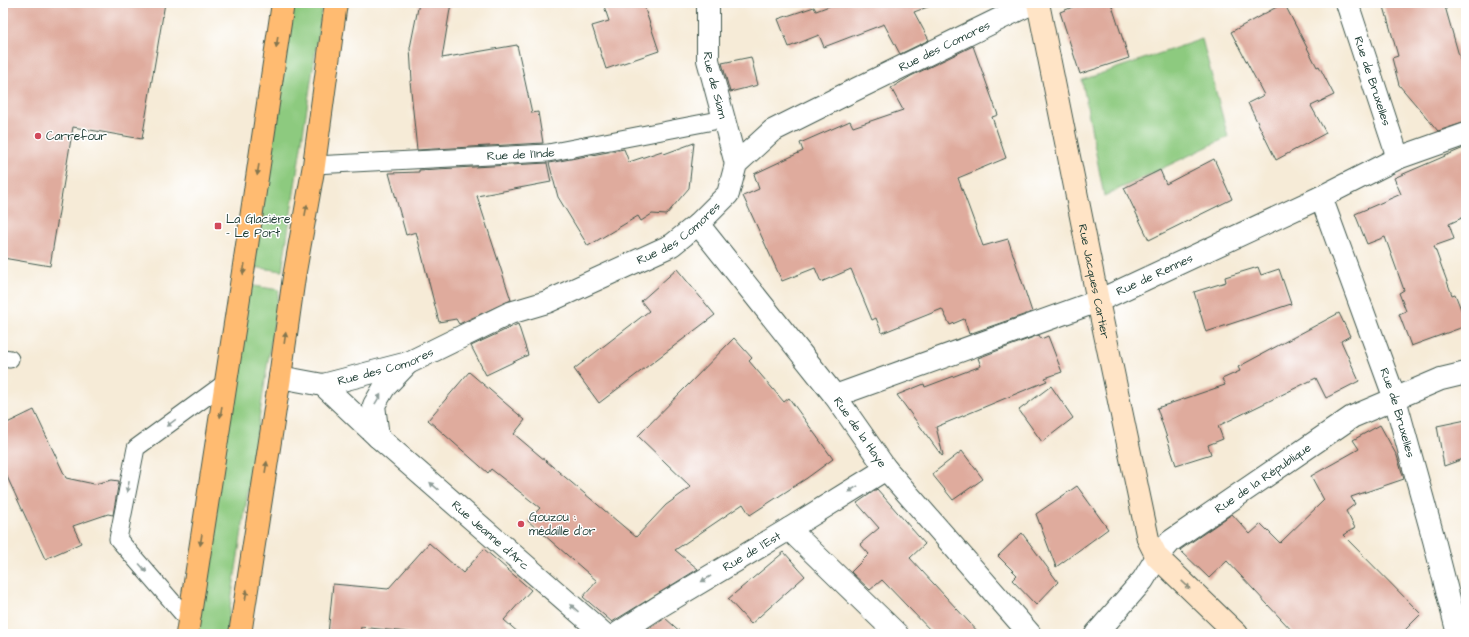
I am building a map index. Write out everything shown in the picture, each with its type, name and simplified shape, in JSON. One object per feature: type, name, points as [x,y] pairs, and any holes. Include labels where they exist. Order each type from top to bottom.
[{"type":"main road","points":[[188,628],[283,3]]},
{"type":"main road","points":[[240,634],[280,377],[294,276],[314,166],[336,3]]},
{"type":"street","name":"Rue de Siam","points":[[708,3],[708,60],[736,164]]},
{"type":"street","name":"Rue des Comores","points":[[280,377],[322,385],[408,363],[510,314],[547,302],[672,245],[698,224],[728,194],[736,164],[772,131],[1032,3]]},
{"type":"street","name":"Rue Jacques Cartier","points":[[1038,3],[1148,539],[1157,557],[1237,634]]},
{"type":"street","name":"Rue de Bruxelles","points":[[1347,3],[1398,158]]},
{"type":"street","name":"Rue de Rennes","points":[[835,396],[1098,301],[1321,197],[1398,158],[1466,134]]},
{"type":"street","name":"Rue de Bruxelles","points":[[1321,197],[1395,399],[1458,634]]},
{"type":"street","name":"Rue de la Haye","points":[[698,224],[835,396],[886,469],[1030,634]]},
{"type":"street","points":[[378,437],[374,406],[384,388],[408,363]]},
{"type":"street","name":"Rue de la République","points":[[1096,634],[1143,580],[1157,557],[1171,541],[1352,417],[1441,379],[1466,373]]},
{"type":"street","name":"Rue Jeanne d'Arc","points":[[322,385],[378,437],[604,634]]},
{"type":"street","name":"Rue de l'Est","points":[[617,634],[657,608],[886,469]]},
{"type":"street","points":[[789,529],[897,634]]},
{"type":"lane","name":"Rue de l'Inde","points":[[314,166],[548,153],[724,119]]},
{"type":"lane","points":[[188,628],[118,539],[136,448],[226,383]]},
{"type":"green space","points":[[293,3],[323,3],[282,271],[253,267]]},
{"type":"green space","points":[[1202,39],[1228,137],[1104,196],[1082,80]]},
{"type":"green space","points":[[248,285],[279,290],[226,634],[194,634]]},
{"type":"building","name":"Carrefour","points":[[3,3],[165,3],[142,139],[73,127],[50,266],[3,258]]},
{"type":"building","points":[[419,3],[451,3],[442,58],[517,45],[532,113],[538,112],[543,143],[417,150],[410,81],[412,81],[410,48]]},
{"type":"building","points":[[603,3],[643,3],[659,51],[606,69],[592,26],[609,21]]},
{"type":"building","points":[[837,3],[933,3],[933,5],[914,12],[929,40],[900,54],[884,24],[824,47],[819,35],[789,47],[778,19],[814,7],[816,11]]},
{"type":"building","points":[[1083,3],[1111,3],[1129,58],[1080,74],[1060,12]]},
{"type":"building","points":[[1284,3],[1317,67],[1319,66],[1334,95],[1311,106],[1326,133],[1276,160],[1248,103],[1264,95],[1231,32]]},
{"type":"building","points":[[1383,3],[1444,3],[1466,80],[1466,122],[1438,131],[1399,85],[1392,58],[1398,56]]},
{"type":"building","points":[[973,46],[998,115],[992,117],[1006,158],[958,178],[983,246],[1008,239],[1032,312],[969,334],[964,319],[950,325],[942,309],[882,333],[876,318],[872,320],[851,269],[821,282],[815,268],[782,281],[743,196],[759,189],[754,174],[803,151],[800,143],[850,121],[853,127],[903,110],[891,88],[911,76]]},
{"type":"building","points":[[751,57],[758,85],[730,92],[722,63]]},
{"type":"building","points":[[694,143],[689,188],[666,215],[652,214],[641,221],[638,216],[588,246],[558,197],[549,163],[624,149],[629,162],[662,151],[664,154]]},
{"type":"building","points":[[1466,147],[1466,216],[1449,224],[1454,239],[1434,246],[1452,295],[1455,294],[1466,322],[1466,326],[1411,346],[1399,314],[1406,311],[1399,293],[1404,290],[1385,237],[1367,244],[1355,214],[1401,194],[1394,178]]},
{"type":"building","points":[[1214,159],[1232,199],[1149,240],[1124,188],[1160,170],[1166,184]]},
{"type":"building","points":[[547,163],[551,182],[477,196],[511,300],[459,324],[456,319],[439,322],[416,232],[406,235],[389,173]]},
{"type":"building","points":[[1258,267],[1261,275],[1279,269],[1291,304],[1206,332],[1194,292],[1226,282],[1225,277]]},
{"type":"building","points":[[677,269],[715,315],[599,403],[574,369],[649,311],[641,301]]},
{"type":"building","points":[[1339,313],[1350,336],[1341,341],[1359,381],[1326,398],[1316,378],[1218,426],[1223,439],[1208,445],[1211,454],[1176,465],[1157,408],[1225,385],[1222,379],[1240,371],[1238,367]]},
{"type":"building","points":[[518,324],[528,355],[486,375],[471,346]]},
{"type":"building","points":[[1039,335],[1041,339],[1048,336],[1062,372],[1045,378],[1047,381],[936,427],[942,456],[897,395],[924,384],[925,387],[981,366],[978,358]]},
{"type":"building","points":[[734,338],[752,358],[749,361],[784,402],[789,398],[833,459],[807,478],[750,515],[743,504],[675,550],[698,569],[612,622],[583,597],[597,581],[528,521],[540,508],[491,469],[488,473],[428,420],[469,372],[525,420],[514,434],[636,537],[666,505],[691,487],[638,436]]},
{"type":"building","points":[[1051,386],[1073,418],[1042,442],[1019,410]]},
{"type":"building","points":[[34,410],[66,478],[94,484],[112,480],[119,481],[113,515],[108,514],[73,526],[81,543],[45,559],[3,468],[3,425]]},
{"type":"building","points":[[1466,420],[1466,458],[1444,466],[1437,426]]},
{"type":"building","points":[[1380,425],[1397,456],[1404,479],[1351,497],[1355,504],[1346,511],[1355,528],[1343,535],[1421,614],[1401,634],[1295,634],[1227,561],[1209,578],[1180,550],[1232,514],[1250,534],[1261,524],[1280,543],[1324,500],[1311,476],[1359,449],[1353,440]]},
{"type":"building","points":[[962,451],[983,479],[953,500],[932,474]]},
{"type":"building","points":[[1077,486],[1108,529],[1056,567],[1036,514]]},
{"type":"building","points":[[877,489],[925,544],[910,558],[980,634],[934,634],[882,580],[870,590],[851,572],[869,554],[860,544],[879,528],[857,503]]},
{"type":"building","points":[[1022,533],[1058,582],[1036,605],[1012,580],[1017,575],[998,556]]},
{"type":"building","points":[[429,543],[463,573],[484,549],[531,590],[504,620],[520,634],[424,634],[361,627],[360,634],[328,634],[333,584],[388,589]]},
{"type":"building","points":[[784,552],[805,576],[751,624],[728,599]]},
{"type":"building","points":[[665,618],[683,634],[640,634],[664,619]]},
{"type":"place","name":"Carrefour","points":[[38,136]]},
{"type":"place","name":"La Glacière - Le Port","points":[[218,226]]},
{"type":"place","name":"Gouzou : médaille d'or","points":[[521,524]]}]
